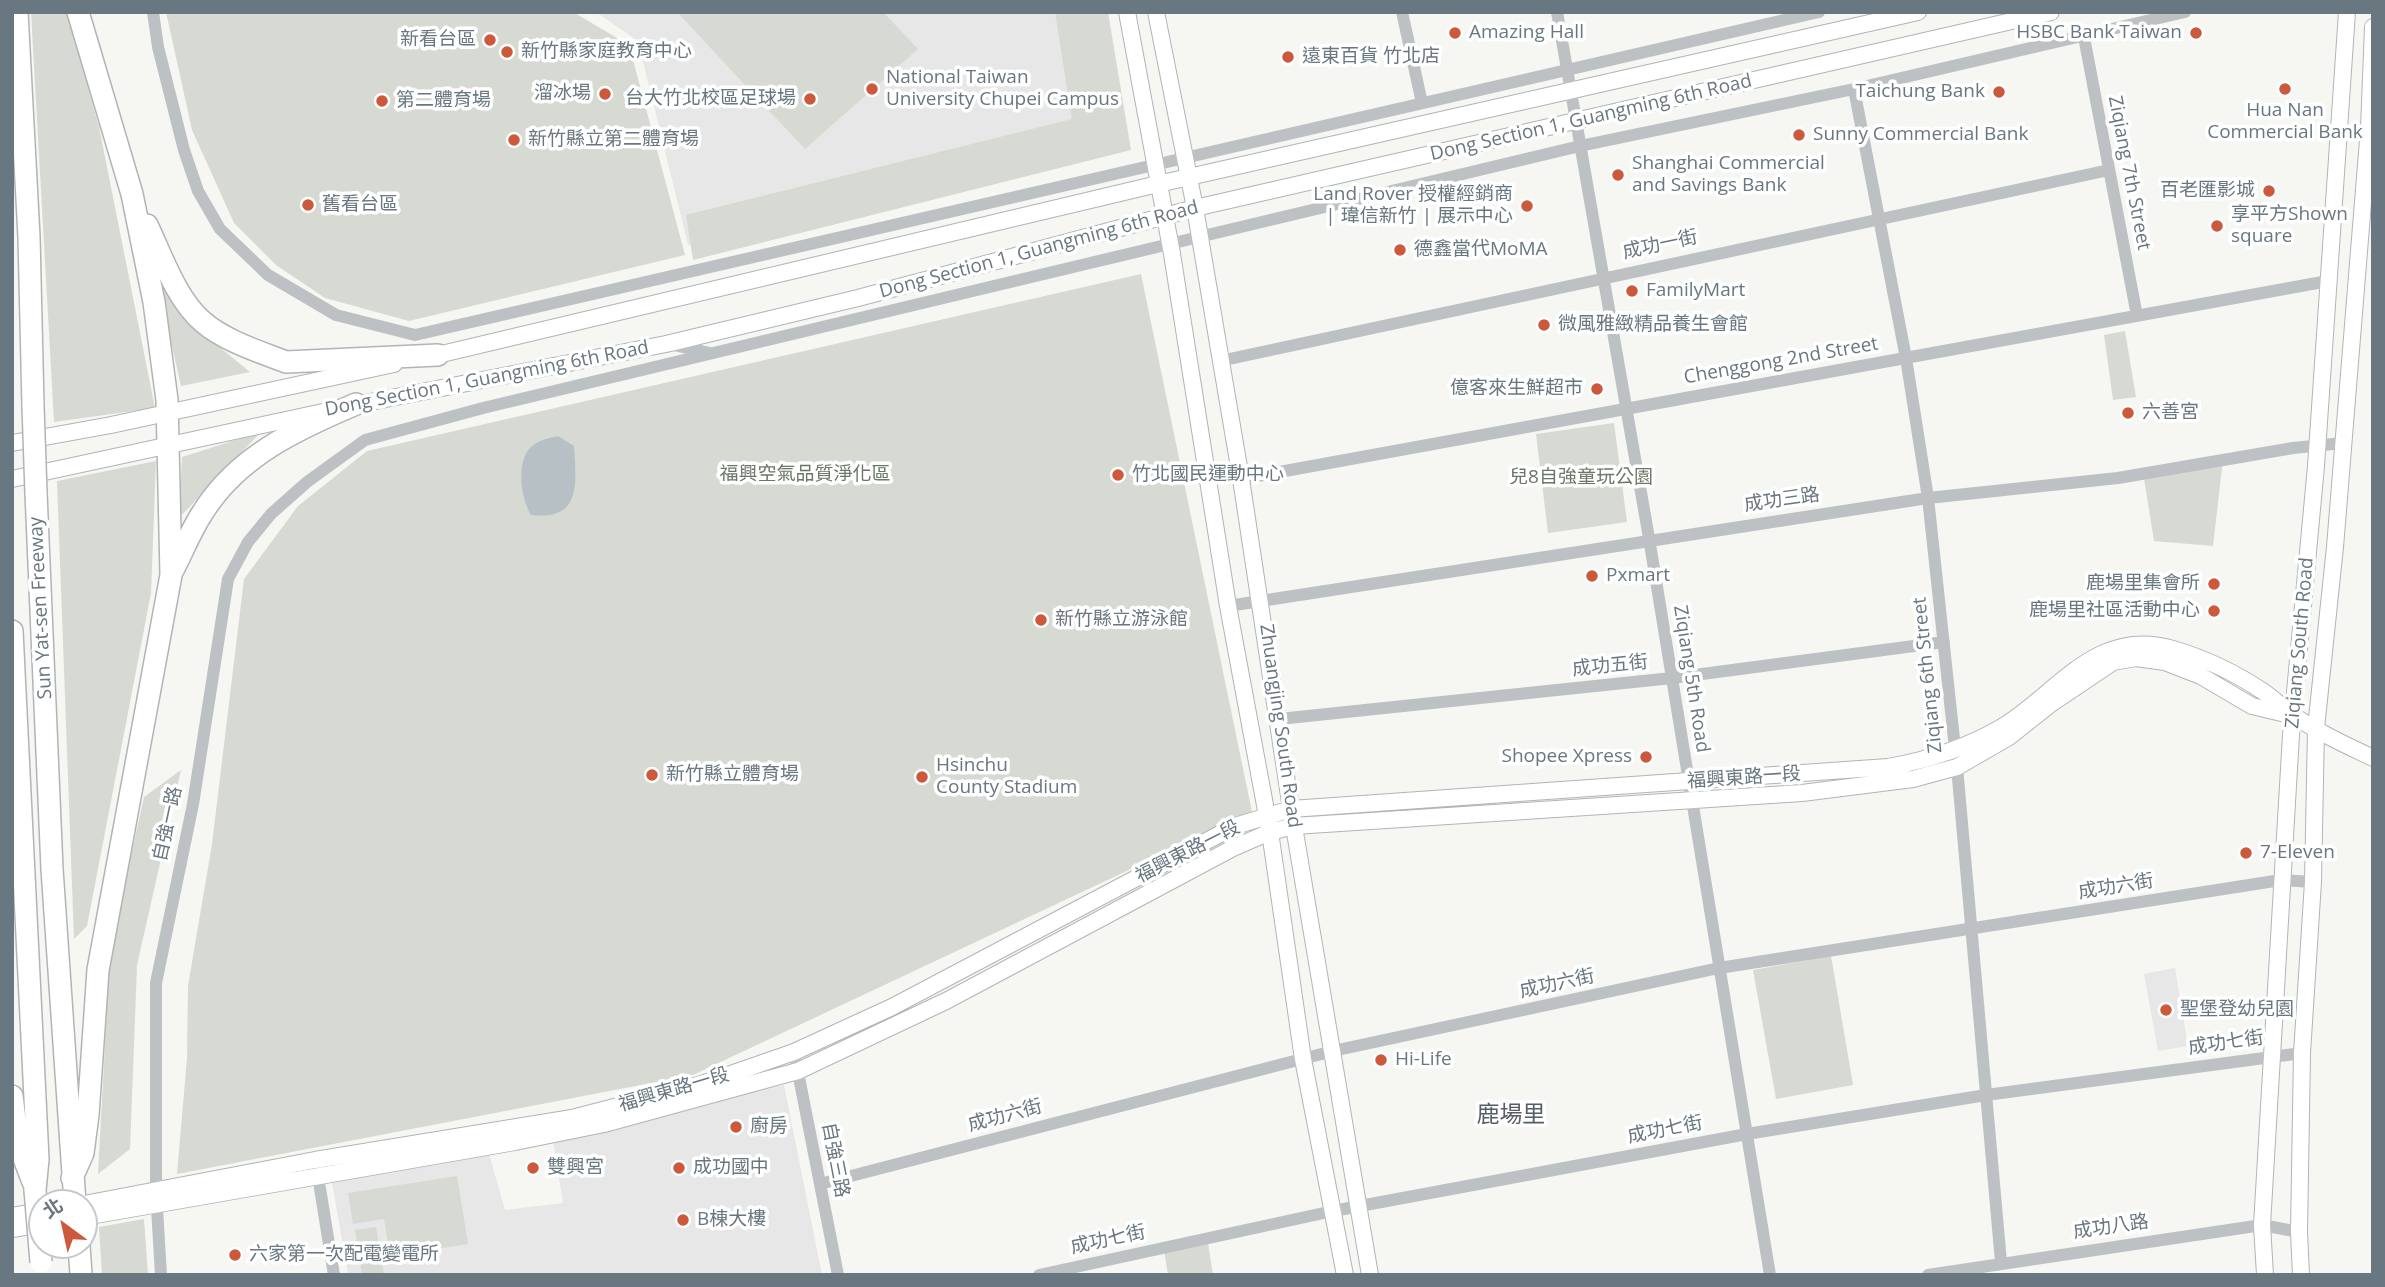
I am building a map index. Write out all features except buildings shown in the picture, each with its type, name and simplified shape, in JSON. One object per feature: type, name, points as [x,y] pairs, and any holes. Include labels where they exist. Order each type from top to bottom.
[{"type":"highway","name":"Sun Yat-sen Freeway","points":[[17,12],[29,237],[33,406],[24,483],[73,1189]]},
{"type":"highway","points":[[72,1178],[83,1153],[88,1115],[98,970],[171,575],[167,412],[154,302],[132,194],[78,12]]},
{"type":"highway","points":[[132,194],[184,297],[203,322],[230,337],[286,362],[439,355]]},
{"type":"highway","points":[[171,575],[203,512],[223,485],[243,466],[286,435],[356,404]]},
{"type":"highway","name":"Sun Yat-sen Freeway","points":[[12,631],[38,1159],[35,1189]]},
{"type":"highway","points":[[12,1096],[18,1143],[35,1189]]},
{"type":"street","points":[[153,12],[158,47],[184,149],[198,191],[220,229],[268,275],[336,314],[415,335],[1819,12]]},
{"type":"street","name":"Zhuangjing South Road","points":[[1127,12],[1169,243],[1228,606],[1270,832],[1303,1059],[1345,1275]]},
{"type":"street","name":"Zhuangjing South Road","points":[[1156,12],[1195,208],[1241,479],[1291,809],[1370,1275]]},
{"type":"street","points":[[1402,12],[1422,103]]},
{"type":"street","name":"Ziqiang 5th Road","points":[[1557,12],[1649,538],[1770,1275]]},
{"type":"street","name":"Dong Section 1, Guangming 6th Road","points":[[18,442],[439,355],[1158,184],[1917,12]]},
{"type":"street","name":"Dong Section 1, Guangming 6th Road","points":[[24,483],[356,404],[666,344],[858,298],[1195,208],[2051,12]]},
{"type":"street","name":"Dong Section 1, Guangming 6th Road","points":[[365,440],[484,408],[1580,146],[1854,89],[2185,12]]},
{"type":"street","name":"Ziqiang South Road","points":[[2266,1275],[2262,1225],[2281,880],[2317,446],[2347,12]]},
{"type":"street","name":"Ziqiang South Road","points":[[2301,1275],[2299,1233],[2302,1054],[2313,882],[2316,728],[2369,128],[2373,27]]},
{"type":"street","name":"Ziqiang 7th Street","points":[[2084,37],[2137,316]]},
{"type":"street","name":"Ziqiang 6th Street","points":[[1854,89],[1906,358],[1928,498],[1956,759],[2001,1262]]},
{"type":"street","name":"成功一街","points":[[1220,361],[2109,170]]},
{"type":"street","name":"Chenggong 2nd Street","points":[[1241,479],[2328,281]]},
{"type":"street","points":[[666,344],[713,354]]},
{"type":"street","name":"自強一路","points":[[161,1275],[157,1197],[156,983],[193,804],[228,579],[248,542],[271,514],[307,482],[365,440]]},
{"type":"street","name":"成功三路","points":[[1228,606],[1649,538],[1928,498],[2118,478],[2343,443]]},
{"type":"street","name":"成功五街","points":[[1279,719],[1672,678],[1944,642]]},
{"type":"street","name":"福興東路一段","points":[[98,1203],[318,1176],[604,1124],[798,1071],[946,1001],[1234,848],[1270,832],[1294,826],[1827,790],[1913,779],[1956,759],[2004,726],[2060,679],[2094,658],[2123,646],[2146,643],[2205,660],[2263,691],[2293,715],[2373,758]]},
{"type":"street","name":"福興東路一段","points":[[98,1213],[315,1160],[572,1118],[699,1085],[794,1052],[906,1000],[1235,826],[1291,809],[1689,782],[1888,767],[1956,759]]},
{"type":"street","name":"成功六街","points":[[820,1184],[1334,1051],[1719,968],[2281,880],[2313,882]]},
{"type":"street","name":"自強三路","points":[[794,1052],[838,1275]]},
{"type":"street","name":"成功七街","points":[[1039,1275],[1333,1211],[1747,1134],[1986,1095],[2302,1054]]},
{"type":"street","points":[[318,1176],[334,1275]]},
{"type":"street","name":"成功八路","points":[[1928,1275],[2262,1225],[2299,1233]]},
{"type":"shaded area","name":"National Taiwan University Chupei Campus","points":[[596,12],[1081,12],[1102,138],[688,245],[638,41]]},
{"type":"shaded area","points":[[558,436],[574,446],[573,496],[560,512],[531,515],[522,490],[523,461],[532,446]]},
{"type":"shaded area","name":"聖堡登幼兒園","points":[[2175,968],[2188,1046],[2158,1051],[2144,974]]},
{"type":"shaded area","name":"成功國中","points":[[784,1085],[822,1275],[348,1275],[332,1182],[489,1154],[505,1210],[563,1203],[553,1140]]},
{"type":"green space","points":[[31,12],[67,12],[99,127],[155,408],[54,422]]},
{"type":"green space","points":[[166,12],[573,12],[629,45],[685,255],[409,321],[325,298],[276,265],[234,223],[192,130]]},
{"type":"green space","name":"台大竹北校區足球場","points":[[677,12],[883,12],[918,49],[805,149]]},
{"type":"green space","points":[[1055,12],[1108,12],[1131,150],[693,260],[686,215],[1072,119]]},
{"type":"green space","name":"福興空氣品質淨化區","points":[[1141,274],[1252,812],[693,1075],[177,1174],[187,1058],[188,986],[212,844],[244,579],[298,506],[367,451]]},
{"type":"green space","points":[[158,284],[212,341],[250,372],[181,386]]},
{"type":"green space","points":[[2125,331],[2136,397],[2113,400],[2104,335]]},
{"type":"green space","name":"兒8自強童玩公園","points":[[1614,423],[1627,522],[1548,533],[1536,434]]},
{"type":"green space","points":[[261,432],[179,518],[182,457]]},
{"type":"green space","points":[[2223,459],[2213,546],[2154,541],[2143,472]]},
{"type":"green space","points":[[156,461],[151,593],[87,926],[74,939],[57,481]]},
{"type":"green space","points":[[181,770],[137,965],[130,1149],[98,1174],[110,951],[144,797]]},
{"type":"green space","points":[[1831,956],[1853,1085],[1776,1099],[1753,970]]},
{"type":"green space","points":[[457,1176],[468,1244],[390,1256],[384,1219],[353,1224],[348,1193]]},
{"type":"green space","points":[[144,1219],[148,1275],[102,1275],[99,1227]]},
{"type":"green space","points":[[376,1227],[384,1275],[362,1275],[355,1230]]},
{"type":"green space","points":[[1208,1243],[1213,1275],[1168,1275],[1164,1250]]},
{"type":"place","name":"Amazing Hall","points":[[1455,33]]},
{"type":"place","name":"HSBC Bank Taiwan","points":[[2196,33]]},
{"type":"place","name":"新看台區","points":[[490,40]]},
{"type":"place","name":"新竹縣家庭教育中心","points":[[507,52]]},
{"type":"place","name":"遠東百貨 竹北店","points":[[1288,57]]},
{"type":"place","name":"National Taiwan University Chupei Campus","points":[[872,89]]},
{"type":"place","name":"Hua Nan Commercial Bank","points":[[2285,89]]},
{"type":"place","name":"Taichung Bank","points":[[1999,92]]},
{"type":"place","name":"溜冰場","points":[[605,94]]},
{"type":"place","name":"台大竹北校區足球場","points":[[810,99]]},
{"type":"place","name":"第二體育場","points":[[382,101]]},
{"type":"place","name":"Sunny Commercial Bank","points":[[1799,135]]},
{"type":"place","name":"新竹縣立第二體育場","points":[[514,140]]},
{"type":"place","name":"Shanghai Commercial and Savings Bank","points":[[1618,175]]},
{"type":"place","name":"百老匯影城","points":[[2269,191]]},
{"type":"place","name":"舊看台區","points":[[308,205]]},
{"type":"place","name":"Land Rover 授權經銷商 | 瑋信新竹 | 展示中心","points":[[1527,206]]},
{"type":"place","name":"享平方Shown square","points":[[2217,226]]},
{"type":"place","name":"德鑫當代MoMA","points":[[1400,250]]},
{"type":"place","name":"FamilyMart","points":[[1632,291]]},
{"type":"place","name":"微風雅緻精品養生會館","points":[[1544,325]]},
{"type":"place","name":"億客來生鮮超市","points":[[1597,389]]},
{"type":"place","name":"六善宮","points":[[2128,413]]},
{"type":"place","name":"竹北國民運動中心","points":[[1118,475]]},
{"type":"place","name":"Pxmart","points":[[1592,576]]},
{"type":"place","name":"鹿場里集會所","points":[[2214,584]]},
{"type":"place","name":"鹿場里社區活動中心","points":[[2214,611]]},
{"type":"place","name":"新竹縣立游泳館","points":[[1041,620]]},
{"type":"place","name":"Shopee Xpress","points":[[1646,757]]},
{"type":"place","name":"新竹縣立體育場","points":[[652,775]]},
{"type":"place","name":"Hsinchu County Stadium","points":[[922,777]]},
{"type":"place","name":"7-Eleven","points":[[2246,853]]},
{"type":"place","name":"聖堡登幼兒園","points":[[2166,1010]]},
{"type":"place","name":"Hi-Life","points":[[1381,1060]]},
{"type":"place","name":"廚房","points":[[736,1127]]},
{"type":"place","name":"雙興宮","points":[[533,1168]]},
{"type":"place","name":"成功國中","points":[[679,1168]]},
{"type":"place","name":"B棟大樓","points":[[683,1220]]},
{"type":"place","name":"六家第一次配電變電所","points":[[235,1255]]},
{"type":"district","name":"鹿場里","points":[[1511,1115]]}]
